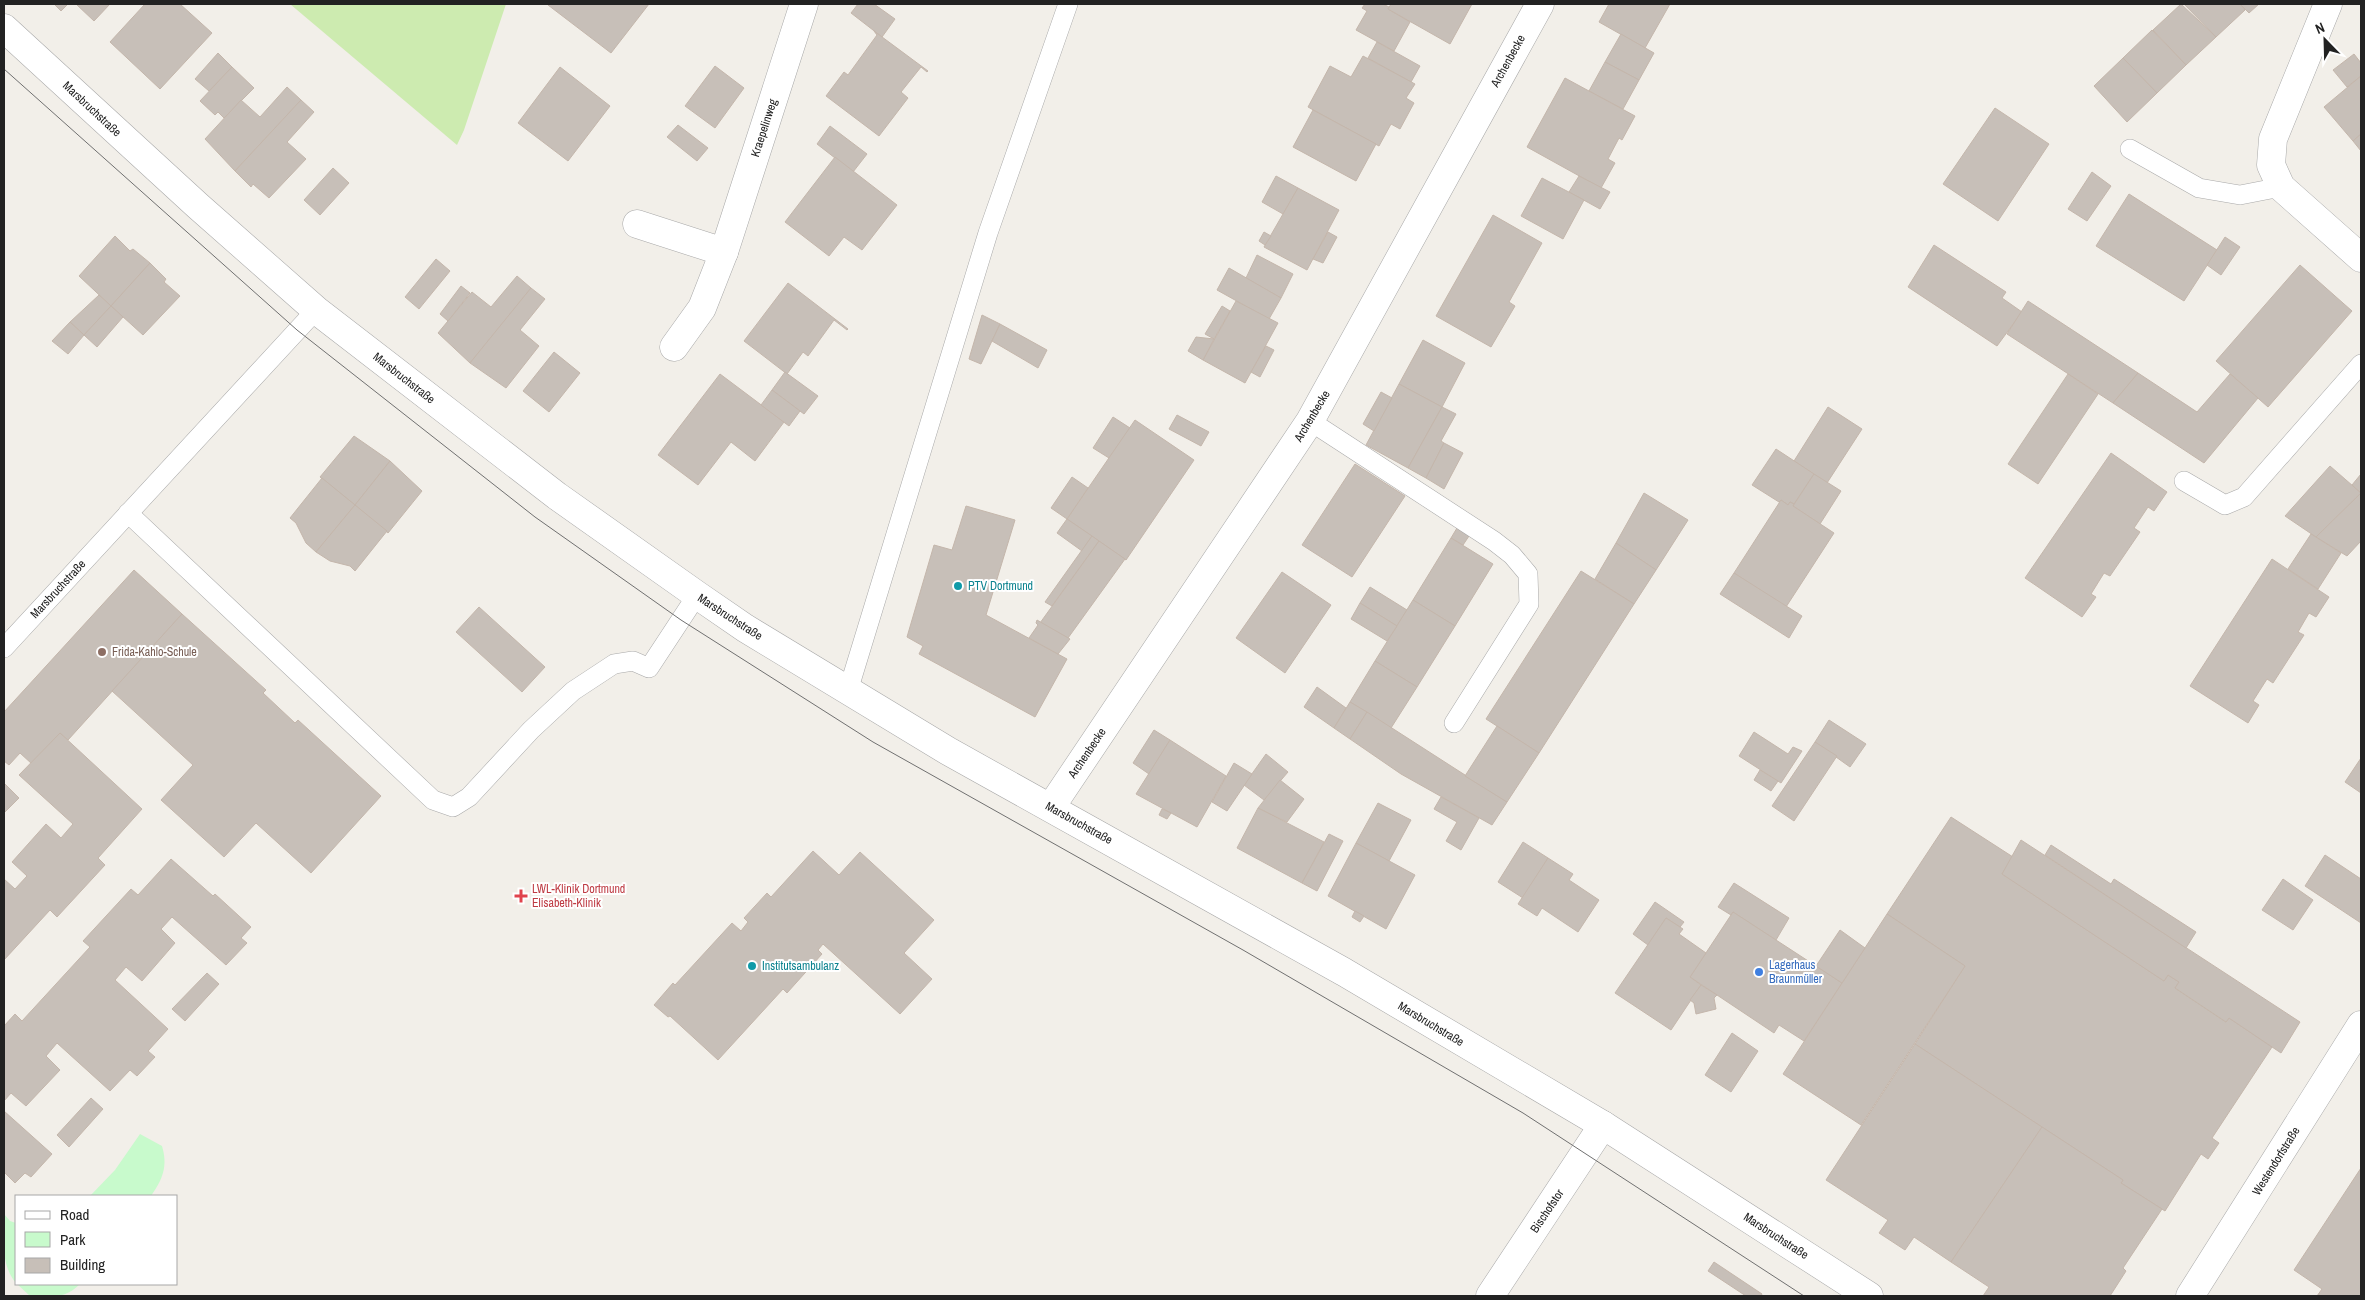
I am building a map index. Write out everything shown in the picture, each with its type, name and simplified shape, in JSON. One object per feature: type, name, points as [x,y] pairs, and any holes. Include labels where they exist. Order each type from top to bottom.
[{"type":"street","name":"Kraepelinweg","points":[[674,347],[702,308],[724,252],[804,4]]},
{"type":"street","name":"Archenbecke","points":[[1051,807],[1310,422],[1540,4]]},
{"type":"street","points":[[2328,4],[2273,139],[2271,165],[2281,187],[2361,258]]},
{"type":"street","name":"Marsbruchstraße","points":[[4,28],[198,206],[316,310],[557,496],[697,596],[948,751],[1344,972],[1603,1125],[1869,1296]]},
{"type":"street","points":[[638,224],[724,252]]},
{"type":"street","name":"Westendorfstraße","points":[[2190,1296],[2361,1025]]},
{"type":"street","name":"Bischofstor","points":[[1490,1296],[1603,1125]]},
{"type":"lane","points":[[848,691],[988,233],[1068,4]]},
{"type":"lane","points":[[2130,149],[2199,188],[2240,195],[2281,187]]},
{"type":"lane","name":"Marsbruchstraße","points":[[4,648],[316,310]]},
{"type":"lane","points":[[2184,481],[2225,505],[2244,497],[2361,364]]},
{"type":"lane","points":[[1310,422],[1494,541],[1512,555],[1528,574],[1529,604],[1454,723]]},
{"type":"lane","points":[[128,513],[433,800],[453,807],[469,797],[531,730],[573,691],[614,664],[634,661],[649,668],[697,596]]},
{"type":"green space","points":[[290,4],[506,4],[464,130],[457,145]]},
{"type":"green space","points":[[140,1134],[162,1146],[164,1153],[163,1172],[159,1184],[152,1195],[91,1195],[115,1170]]},
{"type":"green space","points":[[4,1214],[10,1221],[15,1223],[15,1282],[7,1268]]},
{"type":"green space","points":[[18,1285],[79,1285],[69,1293],[63,1295],[30,1296]]},
{"type":"building","points":[[54,4],[68,4],[61,11]]},
{"type":"building","points":[[76,4],[110,4],[94,21]]},
{"type":"building","points":[[145,4],[180,4],[212,33],[160,89],[110,42]]},
{"type":"building","points":[[649,4],[611,53],[548,5]]},
{"type":"building","points":[[858,4],[874,4],[895,19],[882,37],[851,13]]},
{"type":"building","points":[[1365,4],[1383,4],[1410,22],[1394,51],[1356,30],[1367,11],[1362,8]]},
{"type":"building","points":[[1391,4],[1472,4],[1450,44],[1388,9]]},
{"type":"building","points":[[1609,4],[1670,4],[1645,48],[1599,22]]},
{"type":"building","points":[[2181,4],[2216,37],[2186,65],[2153,30]]},
{"type":"building","points":[[2184,4],[2240,4],[2245,10],[2216,37]]},
{"type":"building","points":[[2240,4],[2259,4],[2249,13]]},
{"type":"building","points":[[2152,30],[2186,65],[2157,93],[2123,58]]},
{"type":"building","points":[[874,31],[928,71],[921,67],[901,92],[908,98],[879,136],[826,96],[844,72],[848,75],[877,35]]},
{"type":"building","points":[[1621,34],[1654,53],[1639,80],[1605,62]]},
{"type":"building","points":[[1377,42],[1420,66],[1411,82],[1368,58]]},
{"type":"building","points":[[218,53],[232,67],[209,91],[195,79]]},
{"type":"building","points":[[2354,54],[2361,63],[2361,76],[2347,87],[2333,70]]},
{"type":"building","points":[[1363,56],[1415,84],[1406,98],[1414,103],[1400,129],[1391,124],[1379,146],[1308,107],[1330,66],[1351,77]]},
{"type":"building","points":[[2123,58],[2157,93],[2127,122],[2094,86]]},
{"type":"building","points":[[1605,62],[1639,80],[1623,109],[1589,91]]},
{"type":"building","points":[[715,66],[744,88],[715,128],[685,106]]},
{"type":"building","points":[[232,67],[254,88],[224,118],[218,112],[215,115],[200,101]]},
{"type":"building","points":[[560,67],[610,106],[568,161],[518,123]]},
{"type":"building","points":[[2361,76],[2361,134],[2353,141],[2324,107]]},
{"type":"building","points":[[1565,78],[1635,116],[1622,140],[1619,138],[1608,159],[1615,163],[1601,188],[1527,147]]},
{"type":"building","points":[[287,87],[301,100],[235,171],[205,139],[241,100],[260,117]]},
{"type":"building","points":[[301,100],[314,112],[287,142],[306,159],[269,198],[253,184],[251,187],[235,171]]},
{"type":"building","points":[[1995,108],[2049,144],[1998,221],[1943,184]]},
{"type":"building","points":[[1313,110],[1376,144],[1356,181],[1293,147]]},
{"type":"building","points":[[678,125],[708,148],[697,161],[667,137]]},
{"type":"building","points":[[830,126],[867,154],[853,172],[817,144]]},
{"type":"building","points":[[2361,134],[2361,151],[2353,141]]},
{"type":"building","points":[[835,157],[897,205],[862,250],[844,237],[829,256],[785,222]]},
{"type":"building","points":[[333,168],[349,183],[320,215],[304,200]]},
{"type":"building","points":[[2092,172],[2111,186],[2087,221],[2068,209]]},
{"type":"building","points":[[1276,176],[1298,188],[1283,214],[1262,202]]},
{"type":"building","points":[[1579,176],[1610,192],[1600,209],[1569,192]]},
{"type":"building","points":[[1542,178],[1584,200],[1563,239],[1521,216]]},
{"type":"building","points":[[1298,188],[1339,210],[1307,270],[1264,247]]},
{"type":"building","points":[[2129,194],[2217,250],[2184,301],[2096,246]]},
{"type":"building","points":[[1493,215],[1542,243],[1509,302],[1515,306],[1491,347],[1436,316]]},
{"type":"building","points":[[1264,232],[1271,236],[1265,245],[1259,241]]},
{"type":"building","points":[[1328,232],[1337,237],[1323,263],[1313,259]]},
{"type":"building","points":[[115,236],[130,251],[133,249],[150,263],[111,306],[79,276]]},
{"type":"building","points":[[2225,237],[2240,247],[2221,275],[2207,265]]},
{"type":"building","points":[[1934,245],[2006,292],[2002,298],[2022,312],[1997,346],[1908,287]]},
{"type":"building","points":[[1257,255],[1293,274],[1281,298],[1246,278]]},
{"type":"building","points":[[436,259],[450,271],[419,309],[405,297]]},
{"type":"building","points":[[150,263],[166,279],[164,282],[180,296],[143,335],[111,306]]},
{"type":"building","points":[[2300,265],[2352,311],[2268,407],[2216,361]]},
{"type":"building","points":[[1229,268],[1281,298],[1269,319],[1217,290]]},
{"type":"building","points":[[517,276],[531,288],[470,363],[438,333],[472,292],[491,307]]},
{"type":"building","points":[[788,283],[848,329],[834,320],[808,356],[803,352],[787,374],[744,341]]},
{"type":"building","points":[[461,286],[470,293],[448,321],[440,314]]},
{"type":"building","points":[[531,288],[545,299],[520,330],[539,346],[506,388],[470,363]]},
{"type":"building","points":[[99,295],[111,306],[84,335],[70,322]]},
{"type":"building","points":[[1236,301],[1278,323],[1245,383],[1203,360]]},
{"type":"building","points":[[2028,301],[2138,373],[2113,403],[2007,334]]},
{"type":"building","points":[[111,306],[123,317],[97,347],[84,335]]},
{"type":"building","points":[[1222,306],[1230,311],[1214,339],[1205,334]]},
{"type":"building","points":[[982,315],[1000,324],[981,364],[969,359]]},
{"type":"building","points":[[70,322],[84,335],[68,354],[52,341]]},
{"type":"building","points":[[1000,324],[1047,350],[1038,368],[992,341]]},
{"type":"building","points":[[1196,337],[1214,339],[1203,360],[1188,351]]},
{"type":"building","points":[[1423,340],[1465,363],[1442,407],[1399,384]]},
{"type":"building","points":[[1266,346],[1274,350],[1260,377],[1251,372]]},
{"type":"building","points":[[554,352],[580,373],[549,412],[523,391]]},
{"type":"building","points":[[785,372],[818,396],[804,414],[772,390]]},
{"type":"building","points":[[2138,373],[2197,412],[2230,374],[2258,398],[2204,463],[2113,403]]},
{"type":"building","points":[[720,374],[784,422],[755,461],[731,442],[698,485],[658,455]]},
{"type":"building","points":[[2068,374],[2098,394],[2038,484],[2008,464]]},
{"type":"building","points":[[1399,384],[1442,407],[1408,468],[1366,445]]},
{"type":"building","points":[[772,390],[800,411],[789,426],[761,405]]},
{"type":"building","points":[[1381,392],[1392,398],[1374,431],[1363,424]]},
{"type":"building","points":[[1442,407],[1456,414],[1441,441],[1444,443],[1426,478],[1408,468]]},
{"type":"building","points":[[1828,407],[1862,429],[1827,483],[1794,461]]},
{"type":"building","points":[[1177,415],[1209,432],[1201,446],[1169,429]]},
{"type":"building","points":[[1113,417],[1130,428],[1109,458],[1093,448]]},
{"type":"building","points":[[1135,420],[1194,460],[1126,560],[1067,519]]},
{"type":"building","points":[[354,436],[390,461],[355,505],[320,477]]},
{"type":"building","points":[[1444,443],[1463,453],[1444,489],[1426,478]]},
{"type":"building","points":[[1776,449],[1814,474],[1794,504],[1790,502],[1788,505],[1781,500],[1779,502],[1752,485]]},
{"type":"building","points":[[2111,453],[2167,492],[2154,511],[2148,507],[2134,528],[2140,532],[2110,576],[2104,573],[2091,594],[2096,597],[2082,617],[2025,578]]},
{"type":"building","points":[[390,461],[422,491],[388,533],[355,505]]},
{"type":"building","points":[[1355,464],[1405,496],[1352,577],[1302,545]]},
{"type":"building","points":[[2330,466],[2361,493],[2316,537],[2285,516]]},
{"type":"building","points":[[1814,474],[1841,491],[1820,524],[1793,506]]},
{"type":"building","points":[[2361,474],[2361,493],[2352,485]]},
{"type":"building","points":[[1072,477],[1088,488],[1067,519],[1051,508]]},
{"type":"building","points":[[322,478],[355,505],[316,552],[306,543],[296,523],[290,518]]},
{"type":"building","points":[[1644,493],[1688,520],[1656,570],[1616,543]]},
{"type":"building","points":[[2361,493],[2361,541],[2347,556],[2316,537]]},
{"type":"building","points":[[1781,500],[1788,505],[1790,502],[1794,504],[1793,506],[1834,533],[1786,607],[1734,573]]},
{"type":"building","points":[[355,505],[387,531],[355,571],[350,566],[330,561],[316,552]]},
{"type":"building","name":"PTV Dortmund","points":[[966,506],[1015,520],[986,615],[1067,659],[1035,717],[919,654],[923,646],[907,637],[934,545],[952,550]]},
{"type":"building","points":[[1067,519],[1092,536],[1082,551],[1057,533]]},
{"type":"building","points":[[1457,528],[1469,536],[1463,545],[1451,538]]},
{"type":"building","points":[[2311,534],[2341,553],[2318,589],[2288,569]]},
{"type":"building","points":[[1092,536],[1099,541],[1052,606],[1045,602]]},
{"type":"building","points":[[1451,538],[1493,564],[1455,626],[1413,600]]},
{"type":"building","points":[[1099,541],[1125,559],[1068,638],[1040,623]]},
{"type":"building","points":[[1616,543],[1656,570],[1634,604],[1595,579]]},
{"type":"building","points":[[2272,559],[2329,597],[2316,617],[2309,613],[2298,632],[2304,635],[2273,683],[2267,679],[2253,701],[2259,705],[2248,723],[2190,686]]},
{"type":"building","name":"Frida-Kahlo-Schule","points":[[134,570],[182,614],[68,740],[60,733],[32,764],[20,753],[9,765],[4,761],[4,712]]},
{"type":"building","points":[[1581,571],[1634,604],[1539,753],[1486,719]]},
{"type":"building","points":[[1282,572],[1331,605],[1285,673],[1236,638]]},
{"type":"building","points":[[1734,573],[1802,616],[1789,638],[1720,594]]},
{"type":"building","points":[[1370,587],[1407,610],[1397,626],[1360,603]]},
{"type":"building","points":[[1413,600],[1455,626],[1417,687],[1375,661]]},
{"type":"building","points":[[1360,603],[1397,626],[1387,641],[1351,619]]},
{"type":"building","points":[[479,607],[545,667],[522,692],[456,632]]},
{"type":"building","points":[[182,614],[266,690],[263,693],[295,723],[298,720],[381,796],[311,873],[256,823],[224,857],[161,800],[193,765],[112,691]]},
{"type":"building","points":[[1037,620],[1070,639],[1058,654],[1029,638],[1038,625],[1036,623]]},
{"type":"building","points":[[1375,661],[1417,687],[1391,728],[1350,702]]},
{"type":"building","points":[[1317,687],[1346,708],[1334,728],[1304,707]]},
{"type":"building","points":[[1350,702],[1367,712],[1350,739],[1334,728]]},
{"type":"building","points":[[1367,712],[1507,802],[1492,825],[1401,774],[1350,739]]},
{"type":"building","points":[[1829,720],[1866,744],[1850,767],[1815,742]]},
{"type":"building","points":[[1497,726],[1539,753],[1507,802],[1465,776]]},
{"type":"building","points":[[1154,730],[1170,740],[1149,774],[1133,763]]},
{"type":"building","points":[[1754,732],[1788,754],[1793,747],[1802,751],[1781,783],[1739,756]]},
{"type":"building","points":[[60,733],[142,809],[98,858],[105,865],[57,917],[50,910],[4,960],[4,879],[15,889],[27,876],[12,862],[46,824],[61,838],[73,824],[19,775]]},
{"type":"building","points":[[1170,740],[1226,776],[1197,827],[1136,794]]},
{"type":"building","points":[[1815,742],[1837,756],[1794,821],[1772,806]]},
{"type":"building","points":[[1266,754],[1288,772],[1264,800],[1244,785]]},
{"type":"building","points":[[2361,758],[2361,793],[2345,782]]},
{"type":"building","points":[[1234,763],[1252,774],[1227,811],[1212,802]]},
{"type":"building","points":[[1760,770],[1778,781],[1771,791],[1754,780]]},
{"type":"building","points":[[1280,780],[1304,799],[1287,822],[1258,808]]},
{"type":"building","points":[[4,783],[19,798],[4,813]]},
{"type":"building","points":[[1441,797],[1479,818],[1461,850],[1446,841],[1457,822],[1434,809]]},
{"type":"building","points":[[1378,803],[1411,820],[1389,861],[1356,843]]},
{"type":"building","points":[[1258,808],[1324,842],[1302,883],[1237,848]]},
{"type":"building","points":[[1162,809],[1171,813],[1167,819],[1159,815]]},
{"type":"building","points":[[1951,817],[2013,857],[2002,874],[2164,981],[2168,975],[2179,982],[2175,988],[2226,1022],[2229,1018],[2272,1047],[2212,1138],[2219,1143],[2208,1159],[2201,1154],[2165,1211],[2121,1183],[2123,1180],[1915,1044],[1965,966],[1887,914]]},
{"type":"building","points":[[1329,834],[1343,841],[1317,891],[1302,883]]},
{"type":"building","points":[[2021,840],[2300,1022],[2281,1053],[2229,1018],[2226,1022],[2175,988],[2179,982],[2168,975],[2164,981],[2002,874]]},
{"type":"building","points":[[1523,842],[1548,858],[1523,898],[1498,882]]},
{"type":"building","points":[[1356,843],[1415,875],[1386,929],[1328,896]]},
{"type":"building","points":[[2051,845],[2111,884],[2114,879],[2196,932],[2186,948],[2045,855]]},
{"type":"building","name":"Institutsambulanz","points":[[813,851],[839,875],[860,852],[934,920],[904,953],[932,979],[900,1014],[823,944],[818,950],[822,954],[787,993],[783,989],[718,1060],[670,1016],[668,1017],[654,1005],[732,923],[741,931],[748,922],[744,918],[767,893],[771,897]]},
{"type":"building","points":[[2325,855],[2361,879],[2361,923],[2305,886]]},
{"type":"building","points":[[1548,858],[1573,874],[1569,880],[1599,900],[1578,932],[1542,908],[1537,916],[1518,904]]},
{"type":"building","points":[[171,859],[213,896],[215,894],[251,927],[241,938],[247,943],[226,965],[172,917],[161,929],[175,943],[142,981],[126,967],[115,980],[168,1029],[148,1051],[155,1057],[137,1076],[130,1070],[110,1091],[57,1043],[46,1056],[60,1070],[26,1106],[11,1093],[4,1101],[4,1026],[15,1014],[22,1021],[90,947],[83,941],[131,889],[138,895]]},
{"type":"building","points":[[2283,879],[2313,900],[2293,930],[2262,910]]},
{"type":"building","points":[[1734,883],[1789,918],[1776,940],[1733,912],[1731,915],[1718,907]]},
{"type":"building","points":[[1655,902],[1684,922],[1680,927],[1666,918],[1648,945],[1633,934]]},
{"type":"building","points":[[1355,911],[1364,916],[1360,922],[1352,917]]},
{"type":"building","name":"Lagerhaus Braunmüller","points":[[1733,912],[1842,983],[1804,1041],[1779,1025],[1774,1033],[1690,977]]},
{"type":"building","points":[[1887,914],[1965,966],[1861,1125],[1783,1074]]},
{"type":"building","points":[[1666,918],[1683,929],[1679,934],[1706,953],[1690,977],[1701,985],[1671,1030],[1615,993]]},
{"type":"building","points":[[1840,930],[1865,948],[1842,983],[1816,966]]},
{"type":"building","points":[[207,973],[219,984],[185,1021],[172,1009]]},
{"type":"building","points":[[1701,985],[1717,995],[1714,998],[1716,1009],[1696,1014],[1694,1003],[1690,1000]]},
{"type":"building","points":[[1732,1033],[1758,1051],[1731,1092],[1705,1075]]},
{"type":"building","points":[[1915,1044],[2042,1127],[1951,1262],[1914,1237],[1905,1250],[1879,1233],[1888,1220],[1826,1180]]},
{"type":"building","points":[[91,1098],[103,1109],[69,1147],[57,1135]]},
{"type":"building","points":[[4,1111],[52,1154],[31,1177],[25,1173],[15,1183],[4,1172]]},
{"type":"building","points":[[2042,1127],[2123,1180],[2121,1183],[2162,1209],[2123,1268],[2126,1271],[2110,1296],[1983,1296],[1989,1287],[1951,1262]]},
{"type":"building","points":[[2361,1168],[2361,1296],[2317,1296],[2322,1289],[2294,1270]]},
{"type":"building","points":[[1714,1262],[1762,1294],[1761,1296],[1746,1296],[1708,1271]]},
{"type":"tram line","points":[[4,69],[297,330],[535,517],[681,620],[873,742],[1243,950],[1523,1113],[1804,1296]]},
{"type":"place","name":"PTV Dortmund","points":[[958,586]]},
{"type":"place","name":"Frida-Kahlo-Schule","points":[[102,652]]},
{"type":"place","name":"LWL-Klinik Dortmund Elisabeth-Klinik","points":[[521,896]]},
{"type":"place","name":"Institutsambulanz","points":[[752,966]]},
{"type":"place","name":"Lagerhaus Braunmüller","points":[[1759,972]]}]
